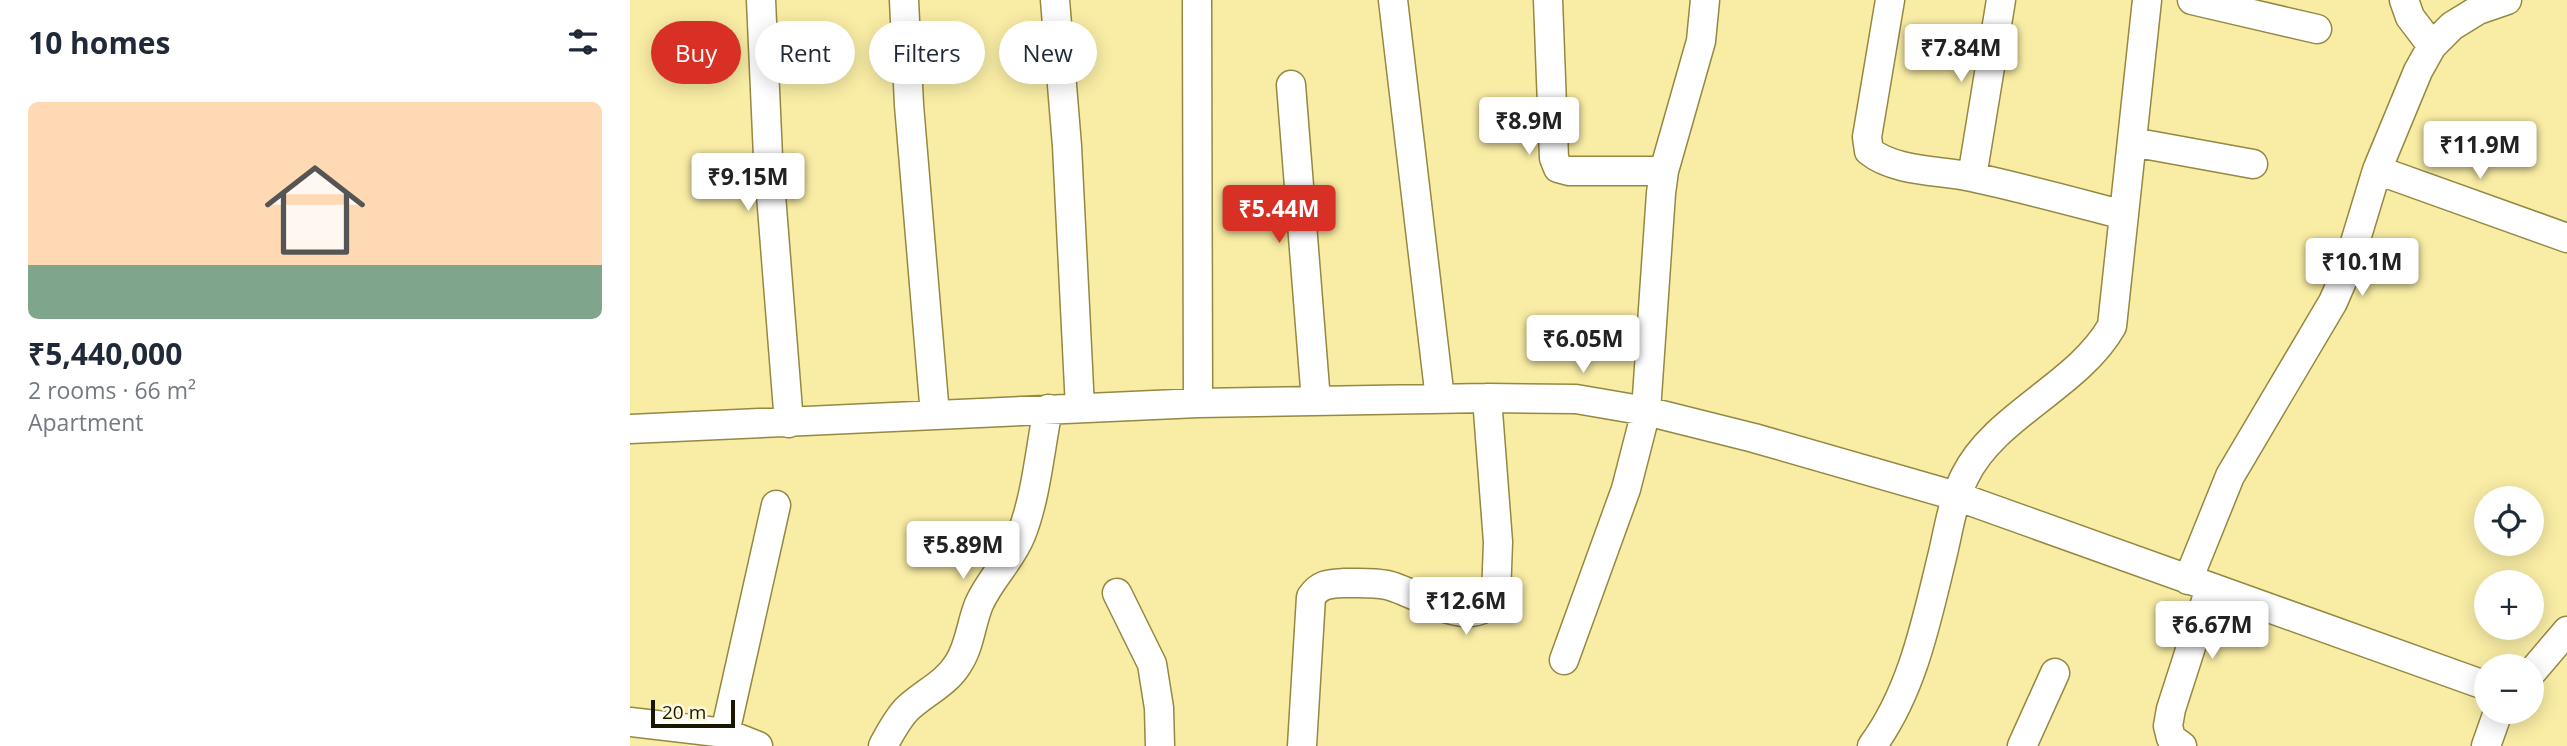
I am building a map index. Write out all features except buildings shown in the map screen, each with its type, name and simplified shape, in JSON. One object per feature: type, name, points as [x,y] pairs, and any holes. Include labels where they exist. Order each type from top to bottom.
[{"type":"street","points":[[761,0],[768,157],[789,423]]},
{"type":"street","points":[[904,0],[909,106],[935,415]]},
{"type":"street","points":[[1055,0],[1067,146],[1080,408]]},
{"type":"street","points":[[1197,0],[1198,403]]},
{"type":"street","points":[[1393,0],[1440,399]]},
{"type":"street","points":[[1548,0],[1554,158],[1558,168],[1569,171],[1664,171]]},
{"type":"street","points":[[1564,660],[1626,489],[1646,411],[1658,220],[1664,171],[1701,41],[1705,0]]},
{"type":"street","points":[[1890,0],[1867,137],[1869,150],[1878,159],[1972,177],[2124,215]]},
{"type":"street","points":[[1972,177],[2001,0]]},
{"type":"street","points":[[1872,746],[1884,731],[1910,671],[1928,612],[1956,496],[1965,474],[1993,439],[2088,358],[2103,342],[2112,326],[2147,0]]},
{"type":"street","points":[[2192,0],[2241,6],[2317,29]]},
{"type":"street","points":[[2404,0],[2410,17],[2432,46]]},
{"type":"street","points":[[2182,746],[2171,738],[2168,726],[2171,709],[2199,584],[2230,476],[2333,302],[2346,272],[2377,170],[2418,71],[2432,46],[2452,26],[2478,10],[2507,0]]},
{"type":"street","points":[[1291,85],[1316,401]]},
{"type":"street","points":[[2132,142],[2253,164]]},
{"type":"street","points":[[2377,170],[2567,238]]},
{"type":"street","points":[[1302,746],[1311,597],[1318,587],[1329,584],[1372,583],[1390,586],[1452,610],[1467,612],[1485,608],[1496,596],[1498,542],[1487,398]]},
{"type":"street","points":[[630,429],[1198,403],[1576,399],[1646,411],[1754,438],[1956,496],[2474,681]]},
{"type":"street","points":[[883,746],[894,725],[907,709],[946,678],[964,654],[978,606],[993,577],[1020,538],[1027,520],[1048,409]]},
{"type":"street","points":[[725,733],[776,505]]},
{"type":"street","points":[[1117,593],[1152,664],[1159,708],[1160,746]]},
{"type":"street","points":[[2544,658],[2567,631]]},
{"type":"street","points":[[2022,746],[2055,673]]},
{"type":"street","points":[[630,722],[725,733],[758,746]]},
{"type":"street","points":[[2486,746],[2494,724]]}]
